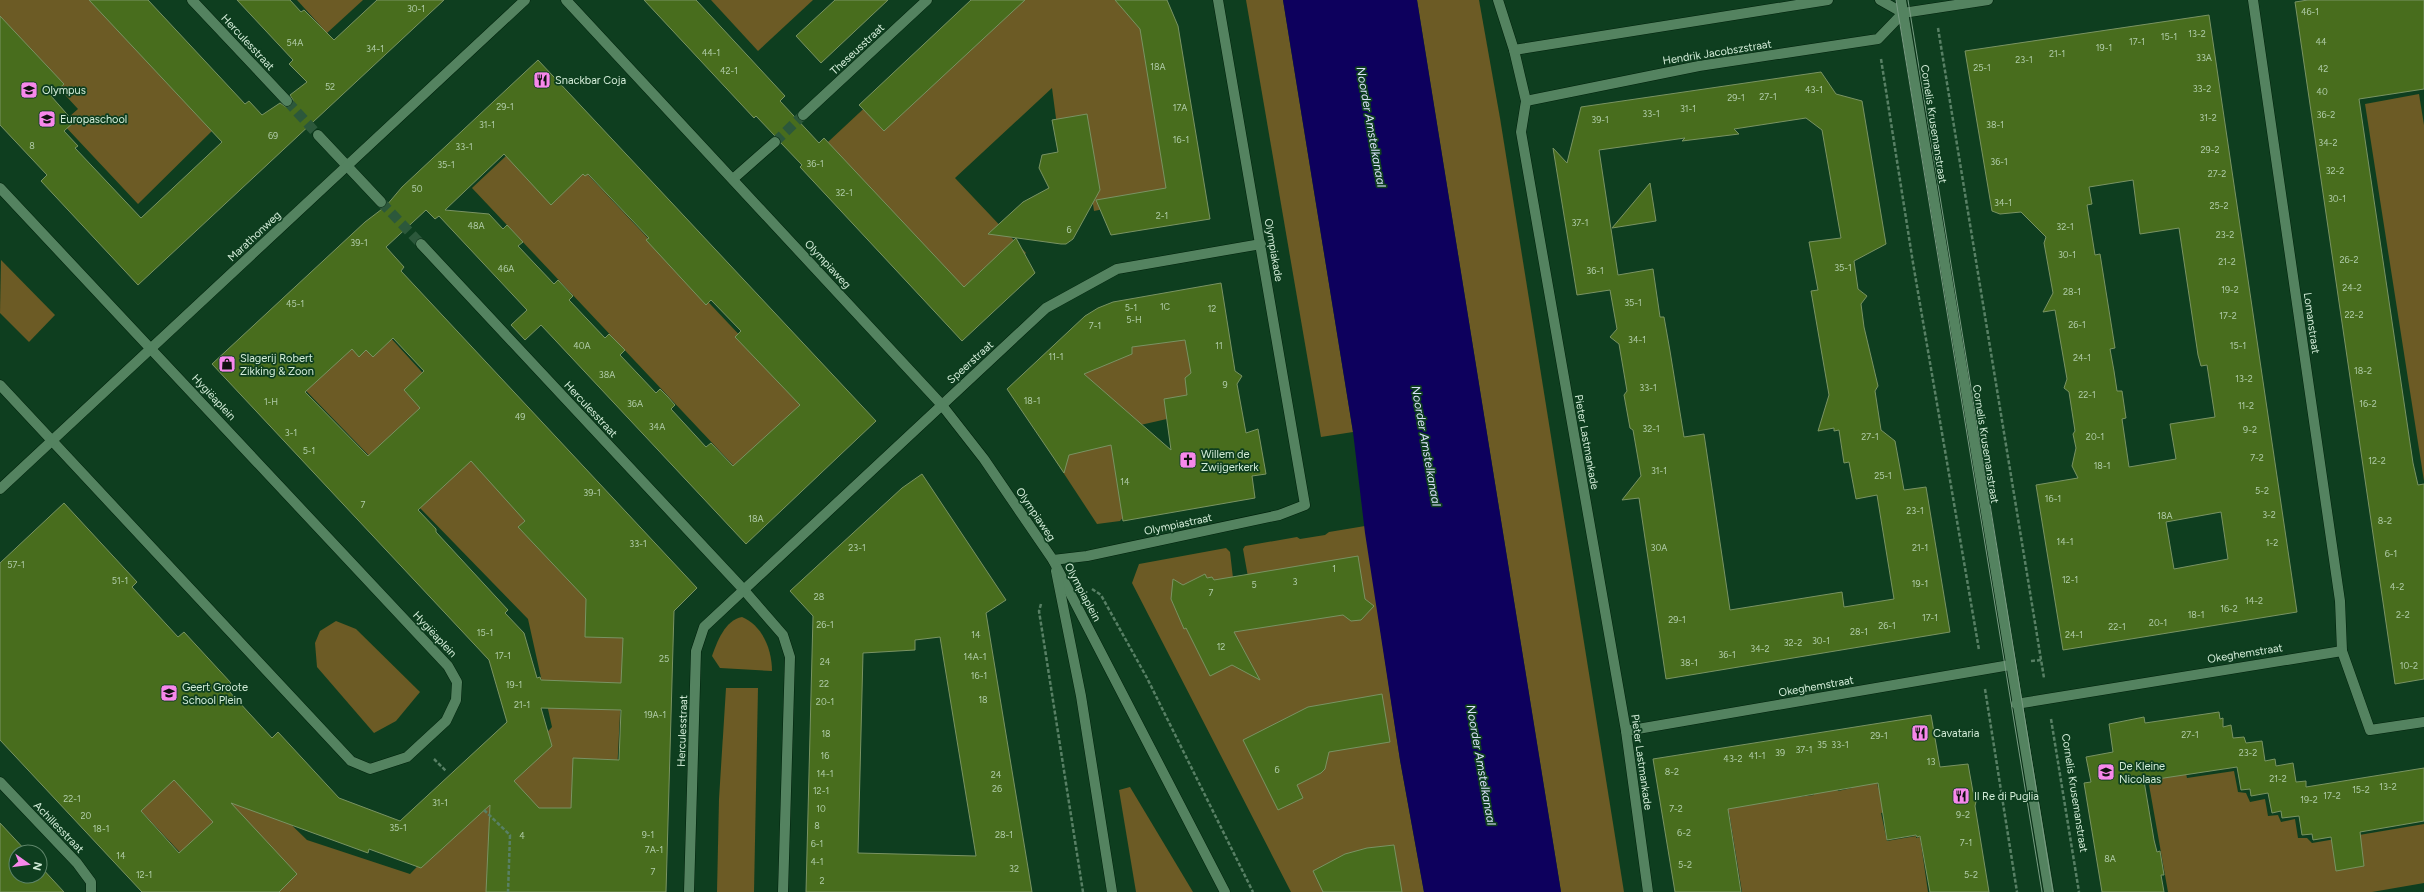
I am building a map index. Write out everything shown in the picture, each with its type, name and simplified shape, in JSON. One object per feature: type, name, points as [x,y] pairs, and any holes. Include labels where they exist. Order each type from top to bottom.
[{"type":"street","name":"Herculesstraat","points":[[192,0],[287,101]]},
{"type":"street","name":"Marathonweg","points":[[0,488],[525,0]]},
{"type":"street","name":"Olympiaweg","points":[[566,0],[734,179],[941,404],[984,458],[1053,560]]},
{"type":"street","name":"Theseusstraat","points":[[803,115],[926,0]]},
{"type":"street","name":"Olympiakade","points":[[1218,0],[1305,505]]},
{"type":"street","name":"Pieter Lastmankade","points":[[1498,0],[1514,50],[1526,101],[1521,132],[1626,731],[1648,892]]},
{"type":"street","points":[[1514,50],[1828,0]]},
{"type":"street","points":[[1880,0],[1903,13]]},
{"type":"street","name":"Cornelis Krusemanstraat","points":[[1901,0],[2016,704],[2049,892]]},
{"type":"street","points":[[1878,40],[1903,13],[1988,0]]},
{"type":"street","name":"Lomanstraat","points":[[2253,0],[2340,601],[2342,651]]},
{"type":"street","name":"Hendrik Jacobszstraat","points":[[1526,101],[1699,66],[1878,40]]},
{"type":"street","points":[[318,135],[381,202]]},
{"type":"street","points":[[734,179],[774,142]]},
{"type":"street","name":"Hygiëaplein","points":[[0,188],[448,666],[457,682],[456,700],[446,721],[421,746],[407,757],[370,769],[351,761],[0,385]]},
{"type":"street","name":"Herculesstraat","points":[[421,244],[743,589],[783,635],[790,657],[784,892]]},
{"type":"street","name":"Speerstraat","points":[[743,589],[1046,308],[1117,269],[1261,244]]},
{"type":"street","name":"Olympiastraat","points":[[1053,560],[1087,556],[1280,515],[1305,505]]},
{"type":"street","name":"Olympiaplein","points":[[1053,560],[1081,696],[1112,892]]},
{"type":"street","name":"Olympiaplein","points":[[1053,560],[1225,892]]},
{"type":"street","name":"Herculesstraat","points":[[689,892],[696,651],[704,627],[743,589]]},
{"type":"street","points":[[2342,651],[2370,730],[2424,722]]},
{"type":"street","name":"Okeghemstraat","points":[[2016,704],[2342,651]]},
{"type":"street","name":"Okeghemstraat","points":[[1626,731],[2010,665]]},
{"type":"street","name":"Achillesstraat","points":[[0,782],[77,863],[91,882],[91,892]]},
{"type":"path","name":"Cornelis Krusemanstraat","points":[[1934,8],[2041,660]]},
{"type":"path","points":[[1878,40],[1913,263],[1982,669],[2017,892]]},
{"type":"path","points":[[1043,596],[1039,611],[1083,892]]},
{"type":"path","points":[[1146,678],[1252,892]]},
{"type":"path","name":"Cornelis Krusemanstraat","points":[[2047,698],[2079,892]]},
{"type":"path","points":[[484,810],[510,835],[508,892]]},
{"type":"shaded area","points":[[0,0],[94,0],[215,128],[138,204],[62,123],[78,109],[0,24]]},
{"type":"shaded area","points":[[297,0],[363,0],[327,33]]},
{"type":"shaded area","points":[[711,0],[813,0],[758,51]]},
{"type":"shaded area","points":[[980,0],[1133,0],[1151,25],[1177,194],[1094,211],[1081,121],[1057,126],[1052,88],[955,178],[1026,253],[961,319],[813,156]]},
{"type":"shaded area","points":[[1246,0],[1283,0],[1353,432],[1321,437]]},
{"type":"shaded area","points":[[1417,0],[1479,0],[1500,118],[1624,892],[1561,892]]},
{"type":"shaded area","points":[[2419,94],[2424,125],[2424,481],[2365,104]]},
{"type":"shaded area","points":[[540,124],[816,416],[748,481],[472,188]]},
{"type":"shaded area","points":[[1,260],[55,315],[29,342],[0,313]]},
{"type":"shaded area","points":[[355,299],[626,595],[611,892],[180,892],[188,861],[0,660],[236,771],[307,840],[410,874],[552,727],[528,619],[277,361]]},
{"type":"shaded area","points":[[1194,316],[1202,411],[1070,441],[1044,396],[1119,330]]},
{"type":"shaded area","points":[[1115,437],[1125,515],[1120,521],[1097,524],[1055,460],[1061,451]]},
{"type":"shaded area","points":[[1365,526],[1400,760],[1424,892],[1291,892],[1132,583],[1139,564],[1226,548],[1230,552],[1233,578],[1248,577],[1243,549],[1245,546],[1297,537],[1300,539],[1325,535],[1329,532]]},
{"type":"shaded area","points":[[742,617],[756,626],[765,640],[772,663],[772,671],[720,668],[712,656],[722,632],[731,622]]},
{"type":"shaded area","points":[[336,621],[356,629],[420,692],[396,721],[374,733],[317,667],[315,643],[320,631]]},
{"type":"shaded area","points":[[726,688],[758,688],[754,892],[717,892],[719,799]]},
{"type":"shaded area","points":[[2182,755],[2187,778],[2234,771],[2238,792],[2246,793],[2250,802],[2265,799],[2268,816],[2278,815],[2281,822],[2295,819],[2298,838],[2307,838],[2312,843],[2424,824],[2424,883],[2372,892],[2168,892],[2148,779]]},
{"type":"shaded area","points":[[1877,781],[1878,788],[1892,785],[1911,807],[1881,813],[1887,841],[1916,836],[1916,838],[1920,837],[1928,892],[1742,892],[1729,812],[1724,808],[1797,794],[1798,797],[1814,795],[1814,791],[1836,787],[1838,791],[1852,788],[1852,785]]},
{"type":"shaded area","points":[[1130,787],[1193,892],[1136,892],[1119,790]]},
{"type":"water","name":"Noorder Amstelkanaal","points":[[1283,0],[1417,0],[1561,892],[1424,892],[1400,760],[1365,533],[1353,432]]},
{"type":"building","points":[[89,0],[148,0],[245,104],[249,101],[262,115],[280,103],[286,107],[291,106],[293,100],[290,95],[307,82],[289,64],[293,60],[237,0],[290,0],[301,12],[304,10],[334,40],[377,0],[444,0],[138,285],[41,181],[47,175],[0,125],[0,16],[64,84],[51,96],[74,122],[64,131],[78,146],[75,148],[141,218],[222,142]]},
{"type":"building","points":[[644,0],[696,0],[785,96],[780,101],[819,143],[824,138],[964,287],[1016,238],[1035,273],[962,341],[800,167],[802,165],[781,143],[780,137],[775,136],[756,116],[754,118]]},
{"type":"building","points":[[835,0],[888,0],[821,63],[796,36]]},
{"type":"building","points":[[971,0],[1025,0],[884,131],[859,105]]},
{"type":"building","points":[[1115,0],[1167,0],[1178,26],[1210,219],[1111,235],[1096,200],[1166,188],[1140,29]]},
{"type":"building","points":[[2308,0],[2424,0],[2424,89],[2359,99],[2413,463],[2418,485],[2424,484],[2424,679],[2395,684],[2295,2]]},
{"type":"building","points":[[2209,15],[2297,612],[2063,650],[2036,485],[2078,478],[2072,466],[2076,448],[2073,434],[2075,431],[2069,392],[2064,388],[2067,379],[2055,310],[2043,312],[2053,293],[2044,243],[2046,237],[2021,212],[2000,214],[1992,211],[1965,51]],"holes":[[[2133,180],[2140,234],[2179,228],[2198,355],[2201,366],[2207,365],[2215,417],[2170,424],[2176,459],[2129,467],[2122,419],[2126,418],[2122,391],[2117,391],[2110,349],[2115,348],[2100,254],[2095,255],[2087,205],[2092,204],[2089,187]],[[2221,512],[2228,559],[2174,569],[2166,522]]]},
{"type":"building","points":[[538,60],[876,421],[746,544],[541,325],[525,340],[511,325],[527,310],[439,216],[435,219],[426,210],[386,247],[404,267],[401,271],[697,588],[674,611],[666,892],[486,892],[490,805],[421,868],[369,849],[368,853],[231,803],[297,874],[279,892],[142,892],[0,740],[0,563],[64,503],[137,582],[132,587],[178,637],[184,632],[231,683],[226,688],[272,738],[278,732],[339,798],[400,821],[507,722],[489,660],[212,364],[365,222],[386,206],[402,187]],"holes":[[[504,154],[551,205],[583,174],[585,176],[588,174],[649,238],[646,240],[706,305],[711,300],[741,331],[735,337],[800,405],[733,466],[711,443],[706,447],[671,409],[675,405],[668,397],[660,389],[656,393],[620,355],[625,350],[609,334],[605,338],[569,300],[573,296],[558,280],[554,284],[518,246],[523,242],[507,225],[503,229],[489,214],[445,210]],[[393,338],[424,371],[404,390],[420,408],[368,456],[305,392],[352,349],[359,357],[366,350],[373,357]],[[471,461],[525,521],[518,527],[586,599],[585,637],[623,638],[621,683],[541,680],[540,677],[537,678],[524,633],[505,613],[508,610],[436,532],[436,529],[418,510]],[[541,708],[621,710],[619,760],[573,758],[571,808],[539,808],[514,781],[552,746]],[[174,780],[213,822],[179,853],[141,811]]]},
{"type":"building","points":[[1821,72],[1836,94],[1862,101],[1886,244],[1854,261],[1858,289],[1867,296],[1861,304],[1864,327],[1878,386],[1875,391],[1881,430],[1895,441],[1904,490],[1926,487],[1950,632],[1666,679],[1639,498],[1622,500],[1641,476],[1633,430],[1630,428],[1624,395],[1627,391],[1619,344],[1610,337],[1617,329],[1610,290],[1577,295],[1553,148],[1567,163],[1581,107]],"holes":[[[1806,118],[1822,130],[1841,238],[1809,242],[1818,290],[1811,291],[1829,395],[1818,431],[1834,428],[1834,431],[1839,430],[1844,463],[1849,462],[1856,499],[1877,495],[1894,599],[1844,607],[1842,592],[1730,610],[1704,434],[1684,437],[1664,317],[1660,317],[1653,269],[1618,275],[1599,150],[1685,138],[1682,141],[1739,134],[1734,129]]]},
{"type":"building","points":[[1087,114],[1100,190],[1073,239],[1066,244],[1061,244],[988,234],[1023,202],[1049,188],[1039,168],[1042,155],[1058,152],[1052,120]]},
{"type":"building","points":[[1650,183],[1656,221],[1612,228]]},
{"type":"building","points":[[1221,283],[1235,371],[1242,376],[1237,384],[1246,433],[1258,429],[1266,474],[1252,476],[1255,498],[1123,521],[1111,445],[1069,455],[1064,473],[1007,389],[1085,316],[1098,308],[1113,302]],"holes":[[[1185,340],[1191,373],[1185,378],[1187,395],[1164,399],[1171,450],[1084,374],[1132,354],[1132,347]]]},
{"type":"building","points":[[922,474],[1006,600],[986,613],[1032,892],[806,892],[813,616],[790,591],[902,488]],"holes":[[[940,637],[976,856],[858,853],[863,653],[915,650],[915,640]]]},
{"type":"building","points":[[1358,556],[1365,599],[1374,606],[1361,620],[1351,621],[1343,615],[1234,632],[1260,680],[1232,665],[1210,676],[1186,628],[1184,629],[1171,599],[1173,579],[1183,585],[1205,574],[1207,578],[1212,577],[1214,580]]},
{"type":"building","points":[[1382,694],[1390,742],[1329,752],[1325,769],[1321,773],[1297,785],[1303,798],[1278,810],[1243,740],[1308,707]]},
{"type":"building","points":[[2219,712],[2220,719],[2223,718],[2223,727],[2231,725],[2233,738],[2244,737],[2246,743],[2262,741],[2265,761],[2275,759],[2276,766],[2293,763],[2296,782],[2306,781],[2306,787],[2424,768],[2424,821],[2360,832],[2364,866],[2336,871],[2331,837],[2313,840],[2312,834],[2302,835],[2299,816],[2282,818],[2281,811],[2272,813],[2268,793],[2251,796],[2250,789],[2241,790],[2237,767],[2144,781],[2154,840],[2157,852],[2160,851],[2164,875],[2161,875],[2164,892],[2102,892],[2084,783],[2091,782],[2086,757],[2113,752],[2109,724],[2144,717],[2145,723]]},
{"type":"building","points":[[1931,715],[1940,767],[1968,764],[1973,792],[1977,797],[1975,806],[1989,892],[1930,892],[1920,836],[1917,837],[1916,835],[1887,840],[1878,783],[1728,809],[1741,892],[1675,892],[1653,759]]},
{"type":"building","points":[[0,823],[20,844],[8,844],[8,884],[48,884],[48,875],[64,892],[0,892]]},
{"type":"building","points":[[1394,845],[1402,892],[1323,892],[1313,871],[1345,854],[1367,848]]},
{"type":"tunnel","points":[[287,101],[318,135]]},
{"type":"tunnel","points":[[775,142],[803,115]]},
{"type":"tunnel","points":[[381,202],[421,244]]},
{"type":"tram line","points":[[1896,0],[2042,892]]},
{"type":"tram line","points":[[1908,0],[2053,892]]},
{"type":"place","name":"Snackbar Coja","points":[[542,80]]},
{"type":"place","name":"Olympus","points":[[29,90]]},
{"type":"place","name":"Europaschool","points":[[47,119]]},
{"type":"place","name":"Slagerij Robert Zikking & Zoon","points":[[227,364]]},
{"type":"place","name":"Willem de Zwijgerkerk","points":[[1188,460]]},
{"type":"place","name":"Geert Groote School Plein","points":[[169,693]]},
{"type":"place","name":"Cavataria","points":[[1920,733]]},
{"type":"place","name":"De Kleine Nicolaas","points":[[2106,772]]},
{"type":"place","name":"Il Re di Puglia","points":[[1961,796]]}]
